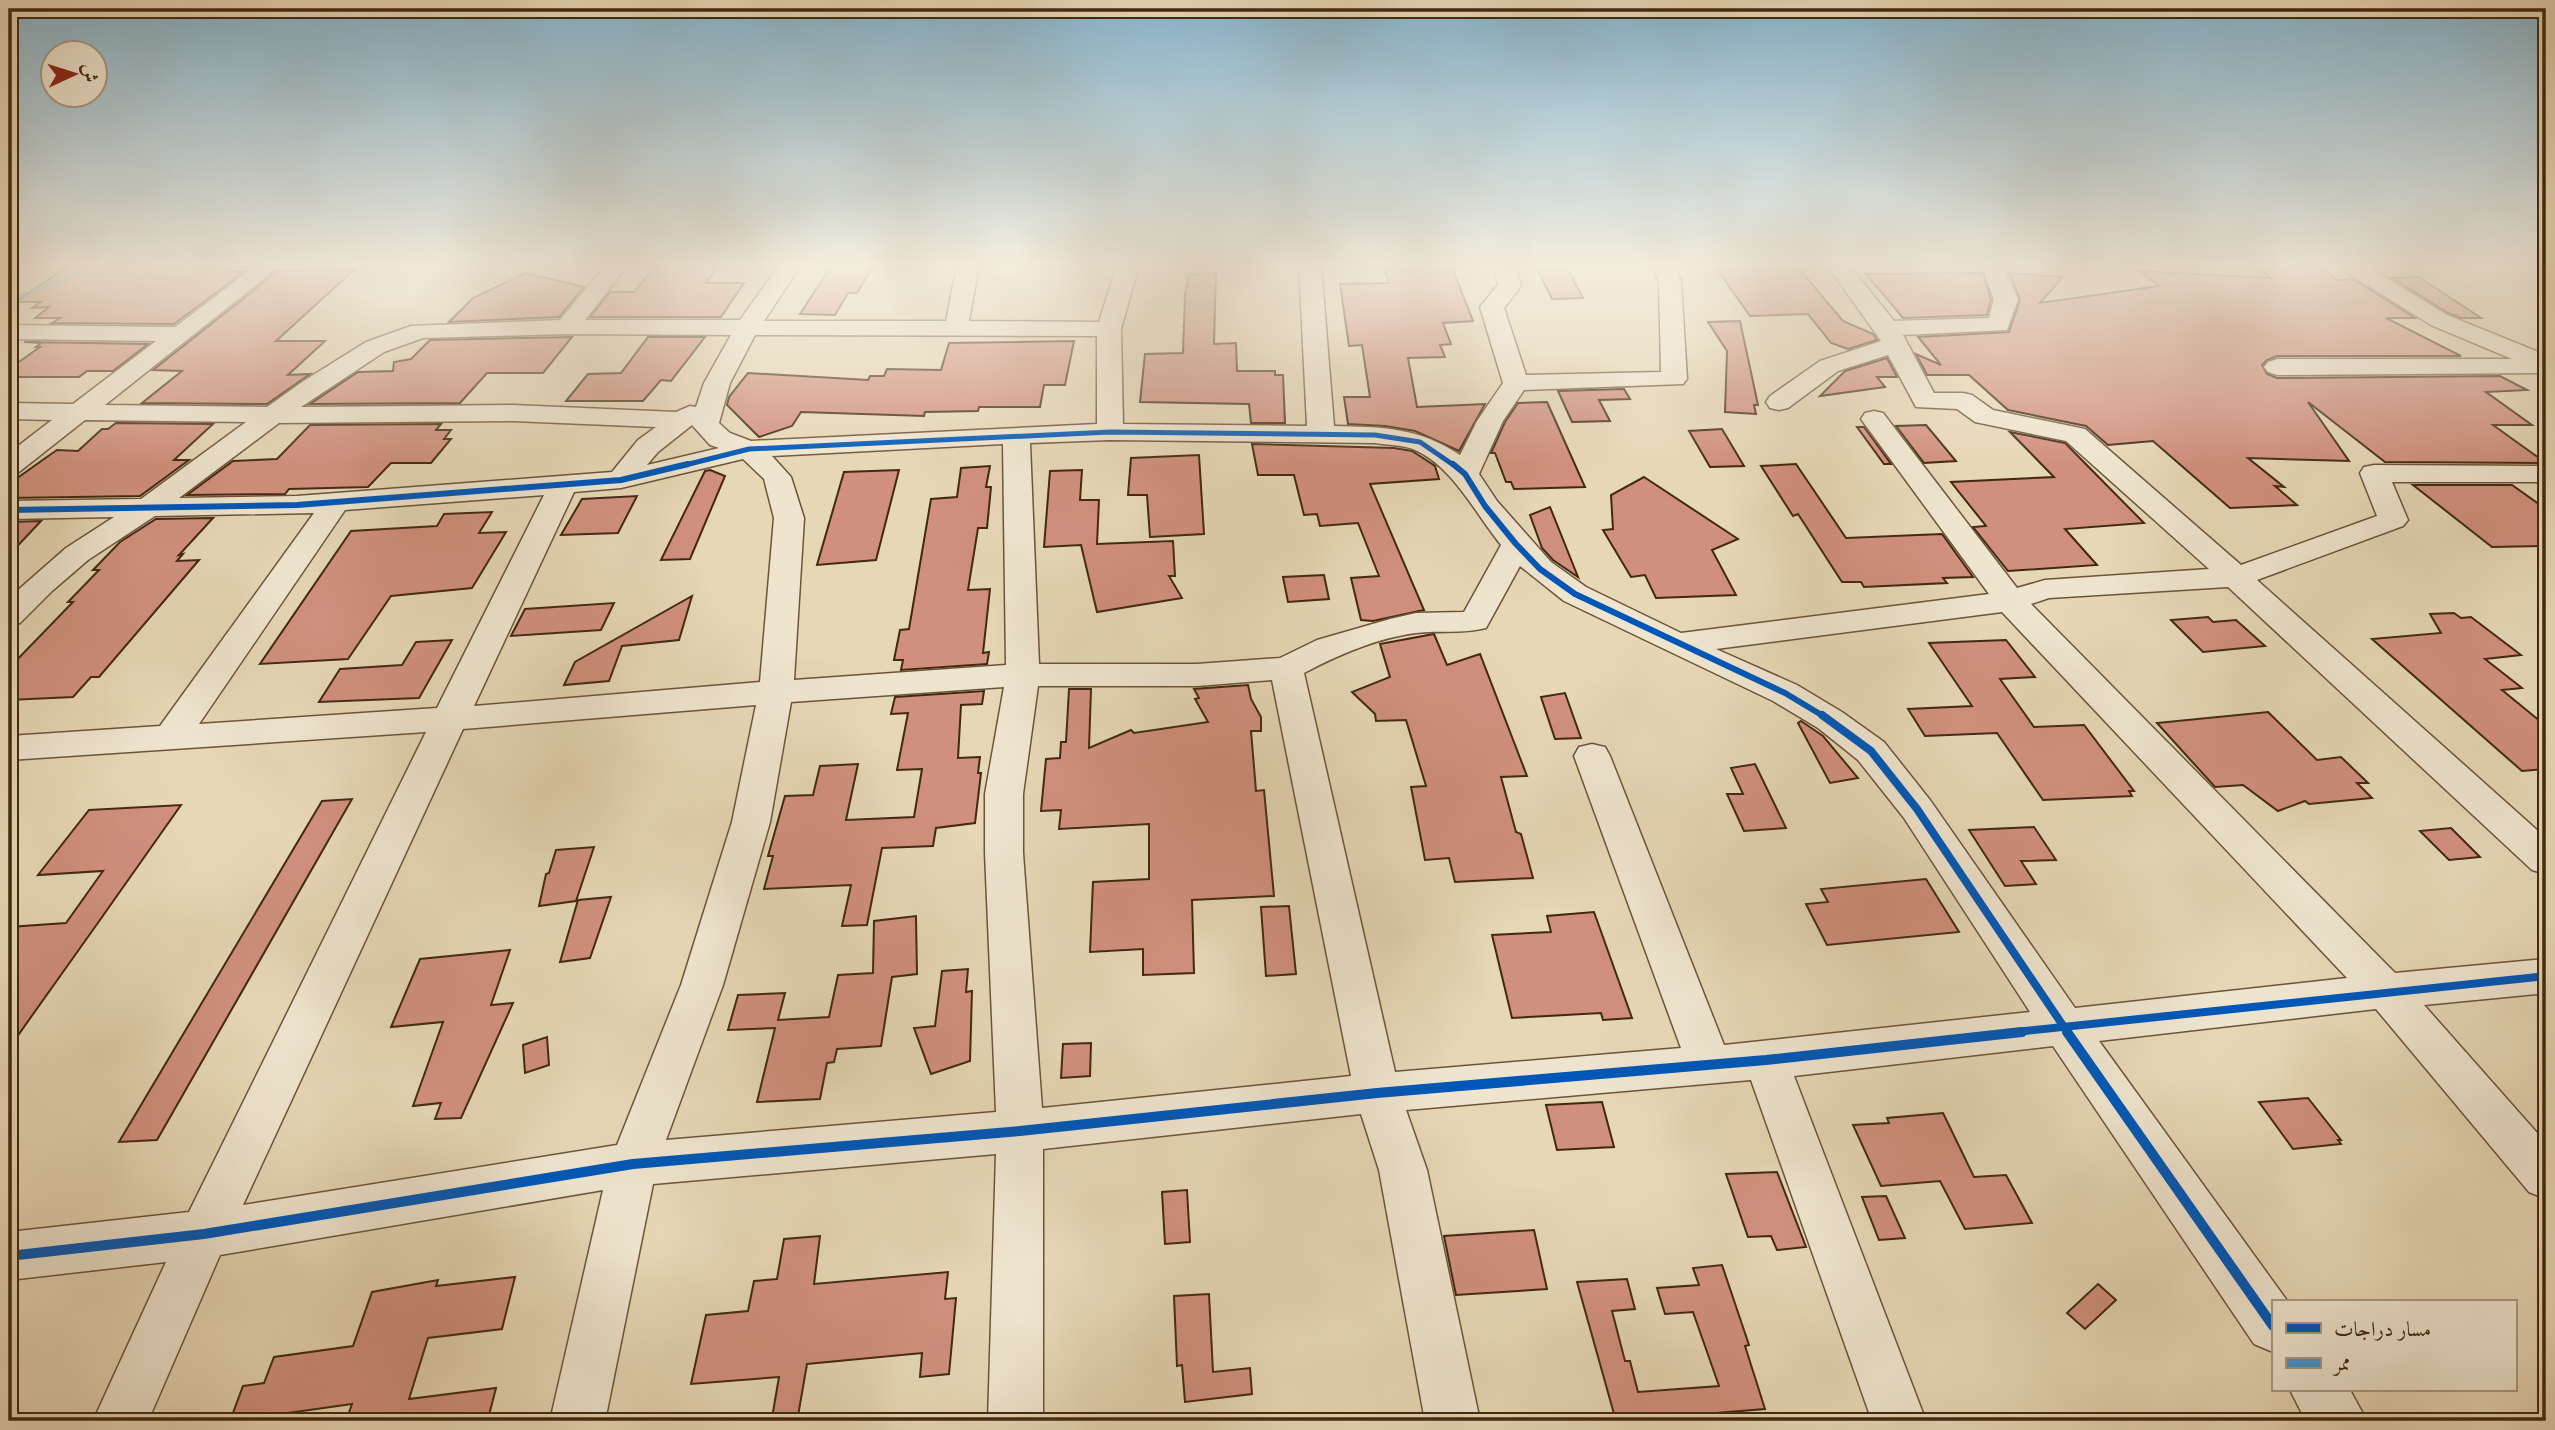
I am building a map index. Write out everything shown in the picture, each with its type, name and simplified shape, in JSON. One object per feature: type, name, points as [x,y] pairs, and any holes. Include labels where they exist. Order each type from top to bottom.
[{"type":"street","points":[[9,332],[180,334]]},
{"type":"street","points":[[9,466],[183,332]]},
{"type":"street","points":[[9,616],[76,554],[146,509],[352,360],[396,338],[420,332]]},
{"type":"street","points":[[621,480],[648,446],[693,412],[745,332]]},
{"type":"street","points":[[1109,332],[1110,432]]},
{"type":"street","points":[[1314,332],[1321,434]]},
{"type":"street","points":[[1500,332],[1517,383]]},
{"type":"street","points":[[1517,383],[1674,379],[1672,332]]},
{"type":"street","points":[[1888,332],[1925,401],[1963,401],[1984,416],[2075,435],[2236,577],[2546,860]]},
{"type":"street","points":[[1779,402],[1829,366],[1891,336],[1933,332]]},
{"type":"street","points":[[2467,332],[2546,365]]},
{"type":"street","points":[[2277,367],[2546,365]]},
{"type":"street","points":[[1465,474],[1490,421],[1517,383]]},
{"type":"street","points":[[9,411],[275,415],[693,412],[720,439],[749,449],[777,477],[789,518],[776,692],[751,822],[702,985],[633,1164],[578,1421]]},
{"type":"street","points":[[1874,419],[2010,601],[2385,990],[2546,1177]]},
{"type":"street","points":[[9,510],[336,503],[621,480],[749,449],[1016,436],[1110,432],[1321,434],[1375,435],[1420,442],[1449,460],[1465,474],[1485,506],[1516,544],[1540,569],[1575,594],[1785,693],[1830,720],[1871,751],[1917,809],[2063,1026],[2272,1325]]},
{"type":"street","points":[[1016,436],[1023,675],[1004,794],[1004,853],[1020,1131],[1016,1421]]},
{"type":"street","points":[[1680,643],[2010,601],[2045,589],[2236,577],[2393,520],[2374,473],[2546,474]]},
{"type":"street","points":[[120,1421],[204,1234],[541,528],[558,498],[561,484]]},
{"type":"street","points":[[171,737],[336,503]]},
{"type":"street","points":[[9,748],[450,719],[1023,675],[1197,675],[1286,668],[1329,647],[1390,629],[1416,623],[1475,621],[1516,544]]},
{"type":"street","points":[[1286,668],[1377,1093],[1403,1170],[1453,1421]]},
{"type":"street","points":[[1592,756],[1710,1065]]},
{"type":"street","points":[[9,1256],[204,1234],[633,1164],[1020,1131],[1377,1093],[1766,1060],[2385,990],[2546,976]]},
{"type":"street","points":[[1766,1060],[1899,1421]]},
{"type":"street","points":[[2318,1392],[2339,1421]]},
{"type":"building","points":[[201,332],[286,332],[276,341],[325,341],[288,375],[310,374],[267,404],[142,403],[182,371],[153,370]]},
{"type":"building","points":[[1184,332],[1214,332],[1214,344],[1236,343],[1237,371],[1275,371],[1275,375],[1283,375],[1285,423],[1251,423],[1249,404],[1140,402],[1145,354],[1183,353]]},
{"type":"building","points":[[1347,332],[1446,332],[1451,344],[1440,345],[1445,357],[1408,358],[1417,407],[1485,404],[1459,451],[1415,431],[1348,424],[1344,397],[1370,397],[1362,345],[1349,346]]},
{"type":"building","points":[[1714,332],[1742,332],[1758,405],[1754,405],[1756,414],[1725,412],[1727,351]]},
{"type":"building","points":[[1822,332],[1868,332],[1877,340],[1848,349],[1831,343]]},
{"type":"building","points":[[2009,332],[2413,332],[2461,356],[2277,356],[2262,365],[2267,374],[2277,378],[2500,376],[2527,390],[2486,392],[2532,425],[2493,425],[2546,463],[2385,462],[2308,402],[2349,461],[2248,458],[2284,487],[2275,486],[2297,505],[2230,508],[2153,441],[2108,445],[2086,426],[2008,410],[1969,375],[1927,375],[1916,354],[1941,365],[1918,337]]},
{"type":"building","points":[[572,337],[543,373],[487,373],[460,403],[310,404],[358,372],[393,371],[394,362],[411,359],[430,340]]},
{"type":"building","points":[[648,337],[705,337],[671,381],[661,380],[643,401],[566,401],[588,374],[621,373]]},
{"type":"building","points":[[1074,341],[1065,385],[1044,385],[1040,407],[979,407],[978,411],[925,412],[924,416],[801,412],[792,426],[759,437],[727,405],[729,397],[748,373],[868,380],[870,376],[884,376],[887,369],[941,370],[949,343]]},
{"type":"building","points":[[24,342],[148,344],[113,371],[87,371],[79,377],[9,377],[9,369],[40,347],[36,347],[41,343]]},
{"type":"building","points":[[1887,358],[1897,377],[1877,377],[1885,387],[1820,396],[1845,371]]},
{"type":"building","points":[[1624,389],[1630,399],[1599,400],[1610,421],[1572,422],[1558,391]]},
{"type":"building","points":[[1547,402],[1585,487],[1514,489],[1511,482],[1506,482],[1495,453],[1491,453],[1505,422],[1518,403]]},
{"type":"building","points":[[116,423],[213,424],[174,460],[189,460],[140,496],[9,498],[9,484],[44,459],[57,450],[78,451],[102,429],[108,429]]},
{"type":"building","points":[[441,424],[436,430],[451,430],[444,439],[451,439],[431,463],[391,463],[368,487],[289,489],[285,494],[187,495],[233,461],[277,459],[310,425]]},
{"type":"building","points":[[1926,425],[1956,461],[1924,463],[1896,426]]},
{"type":"building","points":[[1857,427],[1864,427],[1891,464],[1884,464]]},
{"type":"building","points":[[1722,429],[1744,466],[1710,467],[1689,431]]},
{"type":"building","points":[[2010,432],[2065,443],[2144,523],[2065,529],[2097,565],[2008,571],[1973,527],[1986,526],[1951,482],[2054,477]]},
{"type":"building","points":[[1252,444],[1394,448],[1412,451],[1435,466],[1439,479],[1370,484],[1424,610],[1373,621],[1361,620],[1351,578],[1379,576],[1358,523],[1320,526],[1317,514],[1304,515],[1294,475],[1258,475]]},
{"type":"building","points":[[1199,455],[1204,534],[1150,537],[1147,495],[1128,495],[1131,458]]},
{"type":"building","points":[[1796,464],[1846,538],[1942,534],[1973,577],[1943,578],[1947,583],[1864,587],[1861,582],[1842,582],[1798,514],[1793,516],[1761,466]]},
{"type":"building","points":[[990,466],[986,487],[991,487],[987,528],[978,528],[968,590],[990,589],[983,653],[989,652],[987,664],[901,670],[903,660],[894,660],[900,630],[909,629],[931,499],[957,497],[961,468]]},
{"type":"building","points":[[710,470],[725,476],[690,559],[661,560],[705,471]]},
{"type":"building","points":[[899,470],[876,560],[817,565],[844,472]]},
{"type":"building","points":[[1082,470],[1080,500],[1099,500],[1097,544],[1173,541],[1175,576],[1169,576],[1182,598],[1097,612],[1081,545],[1044,547],[1050,471]]},
{"type":"building","points":[[1644,477],[1738,539],[1712,550],[1736,595],[1656,598],[1645,575],[1631,577],[1603,530],[1613,529],[1611,495]]},
{"type":"building","points":[[2413,485],[2512,485],[2546,509],[2546,546],[2492,547]]},
{"type":"building","points":[[637,496],[618,533],[561,535],[582,499]]},
{"type":"building","points":[[1550,507],[1578,577],[1553,560],[1542,548],[1530,515]]},
{"type":"building","points":[[492,512],[479,533],[506,532],[472,588],[391,596],[348,659],[260,664],[351,531],[437,526],[444,514]]},
{"type":"building","points":[[213,518],[179,555],[183,554],[177,561],[199,560],[99,677],[91,677],[73,697],[9,700],[9,668],[73,602],[68,602],[99,570],[93,570],[120,542],[156,519]]},
{"type":"building","points":[[41,521],[9,555],[9,522]]},
{"type":"building","points":[[1324,575],[1329,599],[1288,602],[1283,577]]},
{"type":"building","points":[[692,596],[679,640],[622,646],[609,681],[564,685],[575,662]]},
{"type":"building","points":[[614,603],[601,630],[511,636],[525,609]]},
{"type":"building","points":[[2454,613],[2461,618],[2471,617],[2521,655],[2485,659],[2522,688],[2502,690],[2546,726],[2546,769],[2522,771],[2372,639],[2441,633],[2430,614]]},
{"type":"building","points":[[2208,617],[2213,622],[2236,620],[2265,646],[2203,652],[2171,620]]},
{"type":"building","points":[[1434,634],[1447,665],[1480,654],[1527,776],[1501,777],[1516,832],[1521,834],[1533,878],[1455,882],[1449,858],[1425,860],[1411,787],[1426,786],[1406,720],[1376,721],[1375,714],[1352,692],[1390,677],[1380,644]]},
{"type":"building","points":[[452,640],[419,698],[319,702],[340,669],[402,665],[416,642]]},
{"type":"building","points":[[2006,640],[2035,677],[2000,679],[2034,727],[2084,725],[2134,791],[2129,791],[2132,796],[2043,800],[1997,733],[1925,736],[1908,709],[1972,706],[1929,643]]},
{"type":"building","points":[[1248,685],[1251,699],[1261,717],[1261,731],[1251,731],[1256,791],[1264,790],[1274,896],[1192,900],[1194,973],[1143,975],[1143,949],[1090,952],[1093,882],[1149,879],[1149,824],[1059,829],[1061,810],[1041,811],[1046,759],[1060,758],[1061,742],[1066,742],[1069,689],[1091,689],[1089,748],[1131,730],[1134,733],[1208,722],[1195,699],[1199,698],[1194,689]]},
{"type":"building","points":[[984,691],[982,704],[961,705],[958,758],[980,757],[978,773],[981,773],[975,823],[936,828],[933,846],[882,848],[867,925],[842,926],[851,885],[764,889],[773,856],[768,856],[785,796],[813,795],[820,766],[858,764],[846,820],[914,817],[922,769],[897,770],[908,713],[891,714],[895,697]]},
{"type":"building","points":[[1565,693],[1581,738],[1555,739],[1541,697]]},
{"type":"building","points":[[2268,712],[2317,760],[2341,757],[2368,783],[2357,783],[2372,798],[2309,804],[2305,801],[2278,811],[2243,785],[2215,787],[2157,723]]},
{"type":"building","points":[[1801,721],[1823,736],[1858,778],[1830,783],[1798,723]]},
{"type":"building","points":[[1755,764],[1786,828],[1744,831],[1727,794],[1743,794],[1731,768]]},
{"type":"building","points":[[352,799],[157,1140],[119,1142],[322,801]]},
{"type":"building","points":[[181,805],[9,1048],[9,927],[66,923],[103,871],[38,875],[89,810]]},
{"type":"building","points":[[2034,827],[2056,860],[2021,861],[2036,884],[2005,886],[1969,830]]},
{"type":"building","points":[[2451,828],[2480,857],[2449,860],[2420,831]]},
{"type":"building","points":[[594,847],[576,901],[539,906],[546,874],[549,873],[556,850]]},
{"type":"building","points":[[1926,879],[1959,932],[1827,945],[1806,904],[1828,902],[1821,889]]},
{"type":"building","points":[[611,897],[590,958],[560,962],[578,900]]},
{"type":"building","points":[[1289,906],[1296,974],[1266,976],[1261,907]]},
{"type":"building","points":[[1594,912],[1632,1018],[1603,1020],[1601,1013],[1512,1018],[1492,935],[1551,932],[1547,916]]},
{"type":"building","points":[[916,916],[917,974],[892,977],[881,1046],[837,1049],[834,1062],[827,1063],[820,1099],[757,1102],[775,1028],[728,1030],[738,995],[785,993],[778,1020],[829,1017],[838,975],[873,973],[874,921]]},
{"type":"building","points":[[510,950],[491,1005],[513,1003],[461,1118],[435,1119],[441,1103],[413,1106],[443,1022],[391,1027],[420,959]]},
{"type":"building","points":[[968,969],[966,992],[972,991],[970,1061],[931,1074],[914,1028],[935,1026],[942,971]]},
{"type":"building","points":[[547,1037],[549,1065],[525,1073],[523,1045]]},
{"type":"building","points":[[1091,1043],[1090,1076],[1061,1078],[1063,1044]]},
{"type":"building","points":[[2308,1098],[2341,1140],[2338,1140],[2341,1144],[2293,1149],[2259,1102]]},
{"type":"building","points":[[1602,1102],[1614,1147],[1557,1150],[1546,1105]]},
{"type":"building","points":[[1943,1113],[1974,1177],[2006,1175],[2032,1223],[1965,1229],[1940,1181],[1881,1186],[1853,1125],[1889,1123],[1887,1118]]},
{"type":"building","points":[[1777,1172],[1806,1247],[1777,1250],[1771,1236],[1748,1237],[1726,1174]]},
{"type":"building","points":[[1187,1190],[1190,1242],[1165,1244],[1162,1192]]},
{"type":"building","points":[[1886,1196],[1905,1238],[1879,1240],[1862,1197]]},
{"type":"building","points":[[1534,1230],[1547,1289],[1456,1295],[1444,1236]]},
{"type":"building","points":[[820,1236],[814,1284],[948,1272],[945,1299],[956,1298],[949,1374],[920,1377],[922,1353],[807,1364],[798,1416],[772,1418],[779,1377],[691,1384],[706,1315],[748,1311],[754,1281],[777,1279],[784,1239]]},
{"type":"building","points":[[1722,1265],[1749,1345],[1745,1346],[1765,1409],[1692,1415],[1693,1418],[1616,1421],[1577,1282],[1627,1279],[1635,1309],[1612,1311],[1625,1361],[1630,1361],[1638,1392],[1719,1386],[1693,1312],[1665,1314],[1657,1288],[1699,1285],[1693,1268]]},
{"type":"building","points":[[515,1277],[502,1329],[428,1338],[409,1399],[496,1388],[488,1419],[346,1421],[352,1404],[230,1421],[243,1386],[264,1383],[274,1357],[353,1346],[372,1292],[438,1280],[436,1286]]},
{"type":"building","points":[[2098,1284],[2116,1300],[2085,1329],[2067,1313]]},
{"type":"building","points":[[1209,1294],[1213,1372],[1250,1368],[1252,1394],[1185,1402],[1182,1365],[1177,1366],[1174,1296]]},
{"type":"cycle path","points":[[9,510],[297,505],[385,499],[621,480],[749,449],[883,441],[1110,432],[1375,435],[1420,442],[1449,460],[1465,474],[1485,506],[1516,544],[1540,569],[1575,594],[1785,693],[1830,720],[1871,751],[1917,809],[2063,1026],[2272,1325]]},
{"type":"cycle path","points":[[9,1256],[204,1234],[633,1164],[1020,1131],[1377,1093],[1766,1060],[2386,991],[2546,976]]}]
